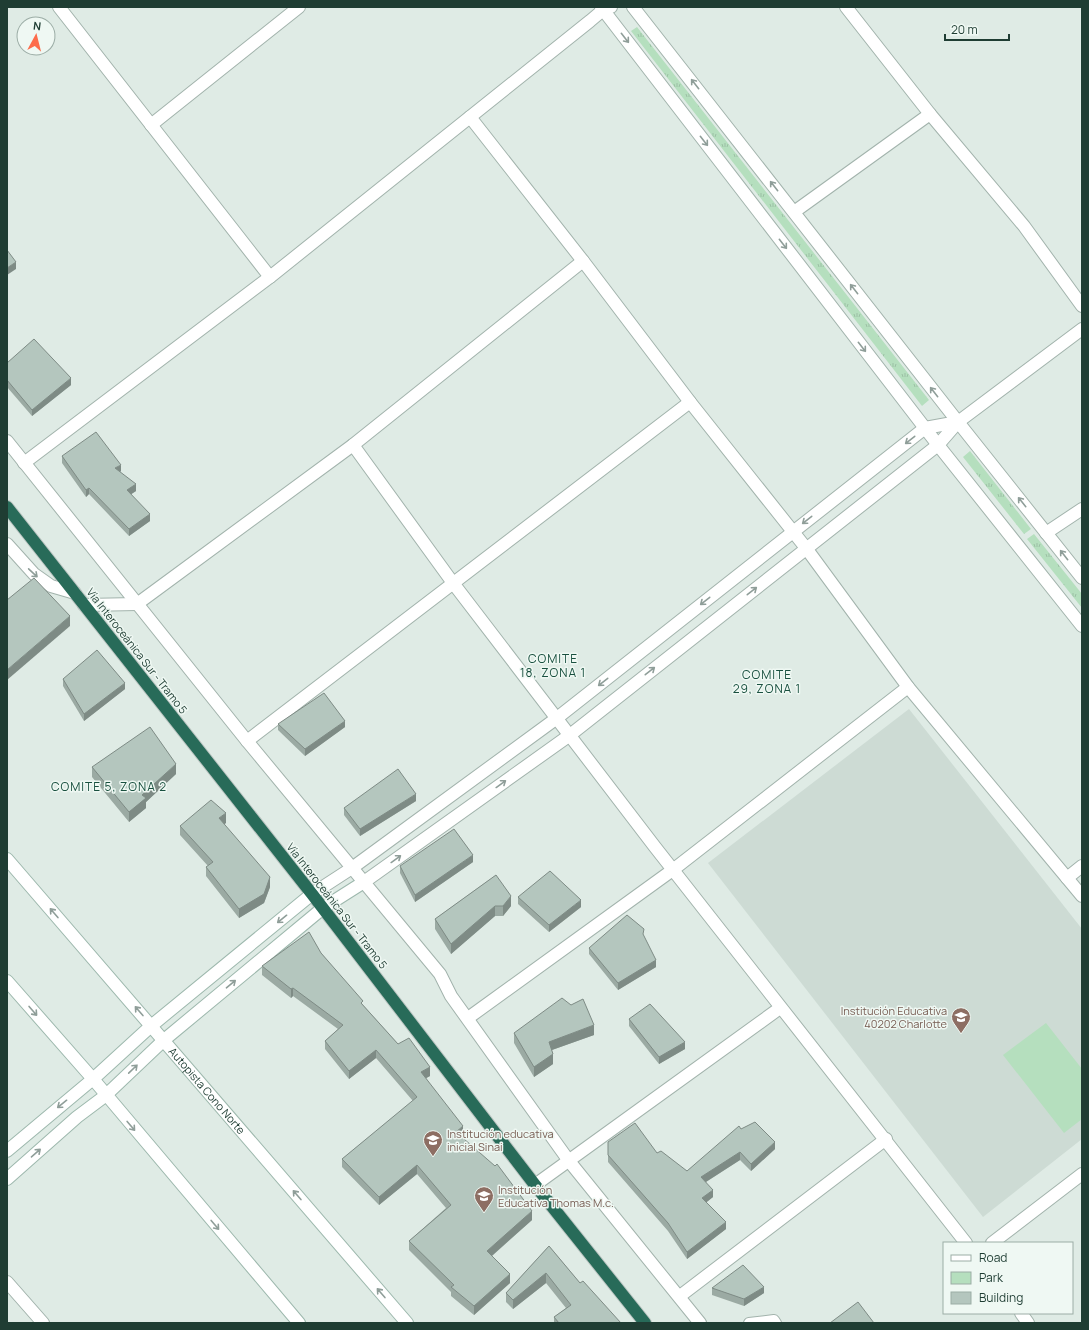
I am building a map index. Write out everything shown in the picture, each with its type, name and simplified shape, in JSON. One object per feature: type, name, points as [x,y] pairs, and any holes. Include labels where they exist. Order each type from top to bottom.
[{"type":"highway","name":"Vía Interoceánica Sur - Tramo 5","points":[[7,507],[323,908],[536,1185],[646,1323]]},
{"type":"street","points":[[59,7],[270,278]]},
{"type":"street","points":[[151,125],[299,7]]},
{"type":"street","points":[[633,7],[1082,578]]},
{"type":"street","points":[[846,7],[930,114],[1024,226],[1082,306]]},
{"type":"street","points":[[24,463],[270,278],[605,8],[938,445],[1082,626]]},
{"type":"street","points":[[794,212],[930,114]]},
{"type":"street","points":[[470,117],[583,261],[690,402],[793,531],[908,687],[1067,878],[1081,892]]},
{"type":"street","points":[[84,605],[137,604],[353,445],[583,261]]},
{"type":"street","points":[[7,1179],[77,1117],[105,1096],[164,1040],[323,908],[364,882],[570,735],[938,445],[958,422],[1082,329]]},
{"type":"street","points":[[247,741],[690,402]]},
{"type":"street","points":[[7,1151],[93,1080],[151,1026],[312,894],[352,868],[557,718],[925,428],[958,422]]},
{"type":"street","points":[[7,441],[247,741],[440,974],[451,996],[569,1161],[680,1296],[700,1323]]},
{"type":"street","points":[[353,445],[453,583],[780,1008],[886,1139],[965,1242]]},
{"type":"street","points":[[1046,533],[1082,509]]},
{"type":"street","points":[[7,544],[34,574],[45,582],[51,586],[75,593]]},
{"type":"street","points":[[468,1018],[674,869],[908,687]]},
{"type":"street","name":"Autopista Cono Norte","points":[[7,859],[407,1323]]},
{"type":"street","points":[[1067,878],[1082,866]]},
{"type":"street","points":[[7,982],[93,1080],[299,1323]]},
{"type":"street","points":[[536,1185],[780,1008]]},
{"type":"street","points":[[680,1296],[886,1139]]},
{"type":"street","points":[[993,1242],[1082,1174]]},
{"type":"street","points":[[7,1282],[42,1323]]},
{"type":"street","points":[[1022,1314],[1028,1323]]},
{"type":"lane","points":[[749,1323],[774,1320],[776,1323]]},
{"type":"shaded area","name":"Institución Educativa 40202 Charlotte","points":[[909,709],[1082,929],[1082,1139],[983,1217],[708,863]]},
{"type":"green space","points":[[637,27],[929,400],[922,406],[631,31]]},
{"type":"green space","points":[[970,451],[1031,529],[1024,534],[963,457]]},
{"type":"green space","points":[[1034,534],[1082,594],[1082,608],[1027,539]]},
{"type":"green space","points":[[1046,1023],[1082,1069],[1082,1119],[1064,1133],[1003,1055]]},
{"type":"building","points":[[7,250],[16,262],[7,268]]},
{"type":"building","points":[[34,339],[71,378],[32,410],[7,380],[7,363]]},
{"type":"building","points":[[96,432],[121,465],[115,468],[136,484],[127,490],[150,514],[129,529],[89,488],[86,490],[62,456]]},
{"type":"building","points":[[34,578],[70,616],[7,670],[7,600]]},
{"type":"building","points":[[97,650],[125,683],[84,714],[63,679]]},
{"type":"building","points":[[324,693],[345,721],[305,749],[278,724]]},
{"type":"building","points":[[150,727],[176,764],[142,795],[146,798],[129,812],[92,767]]},
{"type":"building","points":[[398,769],[416,794],[360,829],[344,808]]},
{"type":"building","points":[[211,800],[226,813],[219,818],[270,877],[264,894],[239,909],[206,867],[213,862],[180,826]]},
{"type":"building","points":[[454,829],[473,855],[415,895],[400,866]]},
{"type":"building","points":[[550,871],[581,900],[549,925],[518,897]]},
{"type":"building","points":[[496,875],[511,896],[503,906],[495,906],[451,944],[435,919]]},
{"type":"building","points":[[627,915],[644,929],[643,934],[656,960],[618,983],[589,948]]},
{"type":"building","points":[[309,932],[321,953],[363,1001],[361,1003],[398,1044],[409,1038],[430,1067],[421,1072],[463,1126],[456,1132],[495,1166],[497,1164],[532,1211],[487,1251],[510,1274],[474,1306],[451,1287],[454,1285],[409,1241],[451,1205],[417,1165],[379,1197],[342,1159],[417,1097],[376,1050],[349,1071],[325,1041],[343,1025],[293,988],[291,989],[262,966]]},
{"type":"building","points":[[562,998],[571,1005],[583,999],[594,1025],[549,1042],[553,1054],[534,1067],[514,1033]]},
{"type":"building","points":[[650,1004],[685,1042],[659,1057],[629,1019]]},
{"type":"building","points":[[755,1122],[775,1142],[751,1164],[740,1152],[701,1177],[713,1190],[702,1198],[726,1222],[687,1252],[668,1223],[608,1155],[608,1142],[635,1123],[657,1153],[661,1151],[687,1171],[739,1126],[741,1129]]},
{"type":"building","points":[[549,1246],[580,1283],[583,1281],[621,1323],[559,1323],[554,1317],[571,1305],[546,1273],[513,1300],[506,1293]]},
{"type":"building","points":[[743,1265],[764,1287],[744,1299],[712,1288]]},
{"type":"building","points":[[858,1302],[874,1323],[830,1323]]},
{"type":"place","name":"Institución Educativa 40202 Charlotte","points":[[961,1034]]},
{"type":"place","name":"Institución educativa inicial Sinai","points":[[433,1157]]},
{"type":"place","name":"Institución Educativa Thomas M.c.","points":[[484,1213]]},
{"type":"district","name":"COMITE 18, ZONA 1","points":[[553,666]]},
{"type":"district","name":"COMITE 29, ZONA 1","points":[[767,682]]},
{"type":"district","name":"COMITE 5, ZONA 2","points":[[109,787]]}]
